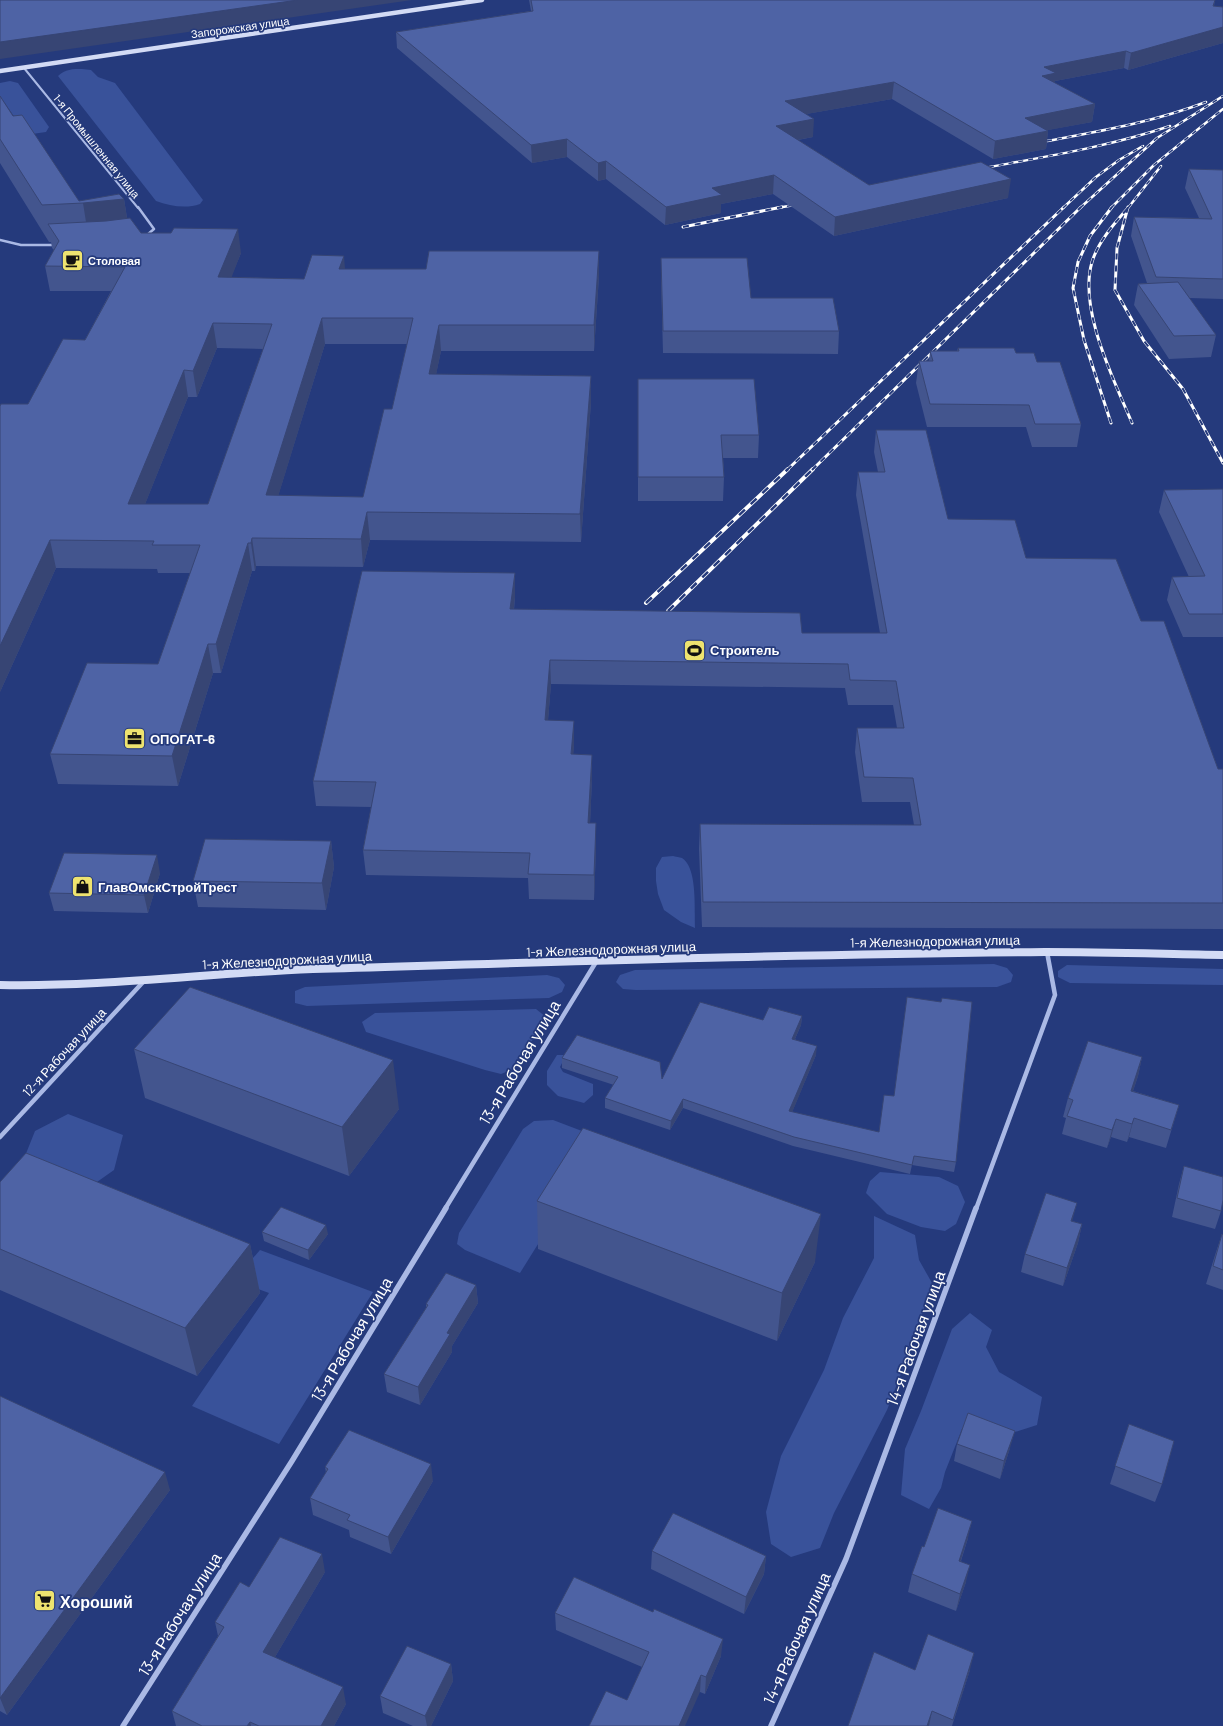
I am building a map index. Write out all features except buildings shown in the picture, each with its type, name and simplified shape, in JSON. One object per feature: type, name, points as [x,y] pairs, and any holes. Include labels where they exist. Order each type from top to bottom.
[{"type":"street","name":"Запорожская улица","points":[[0,71],[482,0]]},
{"type":"street","name":"1-я Промышленная улица","points":[[24,68],[151,224],[154,229],[149,234],[142,236]]},
{"type":"street","points":[[0,240],[26,245],[58,245]]},
{"type":"street","name":"1-я Железнодорожная улица","points":[[0,985],[44,986],[144,981],[296,970],[628,960],[1047,952],[1223,955]]},
{"type":"street","name":"14-я Рабочая улица","points":[[771,1726],[846,1559],[1055,995],[1047,952]]},
{"type":"street","name":"13-я Рабочая улица","points":[[123,1726],[292,1461],[596,962]]},
{"type":"street","name":"12-я Рабочая улица","points":[[0,1137],[144,981]]},
{"type":"shaded area","points":[[72,69],[91,70],[98,77],[115,83],[203,200],[200,204],[195,206],[178,206],[156,201],[58,76]]},
{"type":"shaded area","points":[[10,81],[18,83],[49,127],[46,132],[32,134],[24,131],[0,96],[0,83]]},
{"type":"shaded area","points":[[673,856],[682,858],[687,863],[691,871],[694,890],[695,928],[681,922],[664,910],[658,894],[656,868],[662,857]]},
{"type":"shaded area","points":[[994,964],[1007,968],[1013,975],[1011,982],[997,987],[636,990],[623,989],[616,982],[620,975],[635,970]]},
{"type":"shaded area","points":[[1067,965],[1223,969],[1223,985],[1070,983],[1058,977],[1058,971]]},
{"type":"shaded area","points":[[547,975],[559,978],[565,985],[562,992],[549,998],[307,1006],[295,1003],[295,991],[305,987]]},
{"type":"shaded area","points":[[536,1009],[546,1017],[516,1068],[501,1074],[366,1032],[362,1022],[375,1013]]},
{"type":"shaded area","points":[[557,1055],[566,1055],[560,1067],[563,1072],[593,1084],[593,1095],[584,1103],[558,1096],[547,1085],[547,1071]]},
{"type":"shaded area","points":[[68,1114],[123,1135],[114,1170],[87,1189],[25,1156],[35,1131]]},
{"type":"shaded area","points":[[553,1120],[661,1161],[583,1172],[520,1273],[465,1250],[457,1244],[459,1233],[523,1129],[534,1121]]},
{"type":"shaded area","points":[[880,1172],[939,1177],[958,1186],[965,1202],[956,1224],[945,1231],[921,1227],[887,1214],[866,1193],[870,1181]]},
{"type":"shaded area","points":[[874,1216],[915,1235],[919,1260],[932,1283],[914,1340],[887,1410],[834,1513],[820,1548],[791,1557],[771,1544],[766,1512],[781,1456],[824,1370],[843,1318],[874,1258]]},
{"type":"shaded area","points":[[260,1250],[373,1292],[279,1444],[192,1406],[269,1293],[234,1280]]},
{"type":"shaded area","points":[[970,1313],[992,1330],[986,1347],[999,1372],[1042,1397],[1037,1425],[996,1438],[962,1429],[945,1472],[941,1488],[929,1509],[901,1495],[905,1449],[952,1329]]},
{"type":"railway","points":[[1080,208],[1157,138],[1223,96]]},
{"type":"railway","points":[[1047,141],[1107,130],[1167,115],[1206,102]]},
{"type":"railway","points":[[1112,207],[1154,165],[1223,109]]},
{"type":"railway","points":[[979,169],[1099,146],[1170,126]]},
{"type":"railway","points":[[1063,208],[1096,177],[1119,160],[1143,146]]},
{"type":"railway","points":[[1128,208],[1161,166]]},
{"type":"railway","points":[[777,208],[800,204]]},
{"type":"railway","points":[[777,208],[782,207]]},
{"type":"railway","points":[[787,470],[1064,207]]},
{"type":"railway","points":[[812,470],[1081,207]]},
{"type":"railway","points":[[1111,423],[1084,340],[1073,288],[1078,262],[1090,236],[1112,207]]},
{"type":"railway","points":[[1128,207],[1117,248],[1115,290],[1144,341],[1183,389],[1223,463]]},
{"type":"railway","points":[[683,227],[777,208]]},
{"type":"railway","points":[[1127,209],[1111,228],[1098,248],[1092,262],[1089,281],[1090,301],[1100,344],[1132,423]]},
{"type":"railway","points":[[646,603],[788,469]]},
{"type":"railway","points":[[668,611],[813,469]]},
{"type":"place","name":"Столовая","points":[[73,260]]},
{"type":"place","name":"Строитель","points":[[694,650]]},
{"type":"place","name":"ОПОГАТ-6","points":[[134,739]]},
{"type":"place","name":"ГлавОмскСтройТрест","points":[[83,887]]},
{"type":"place","name":"Хороший","points":[[45,1601]]}]
